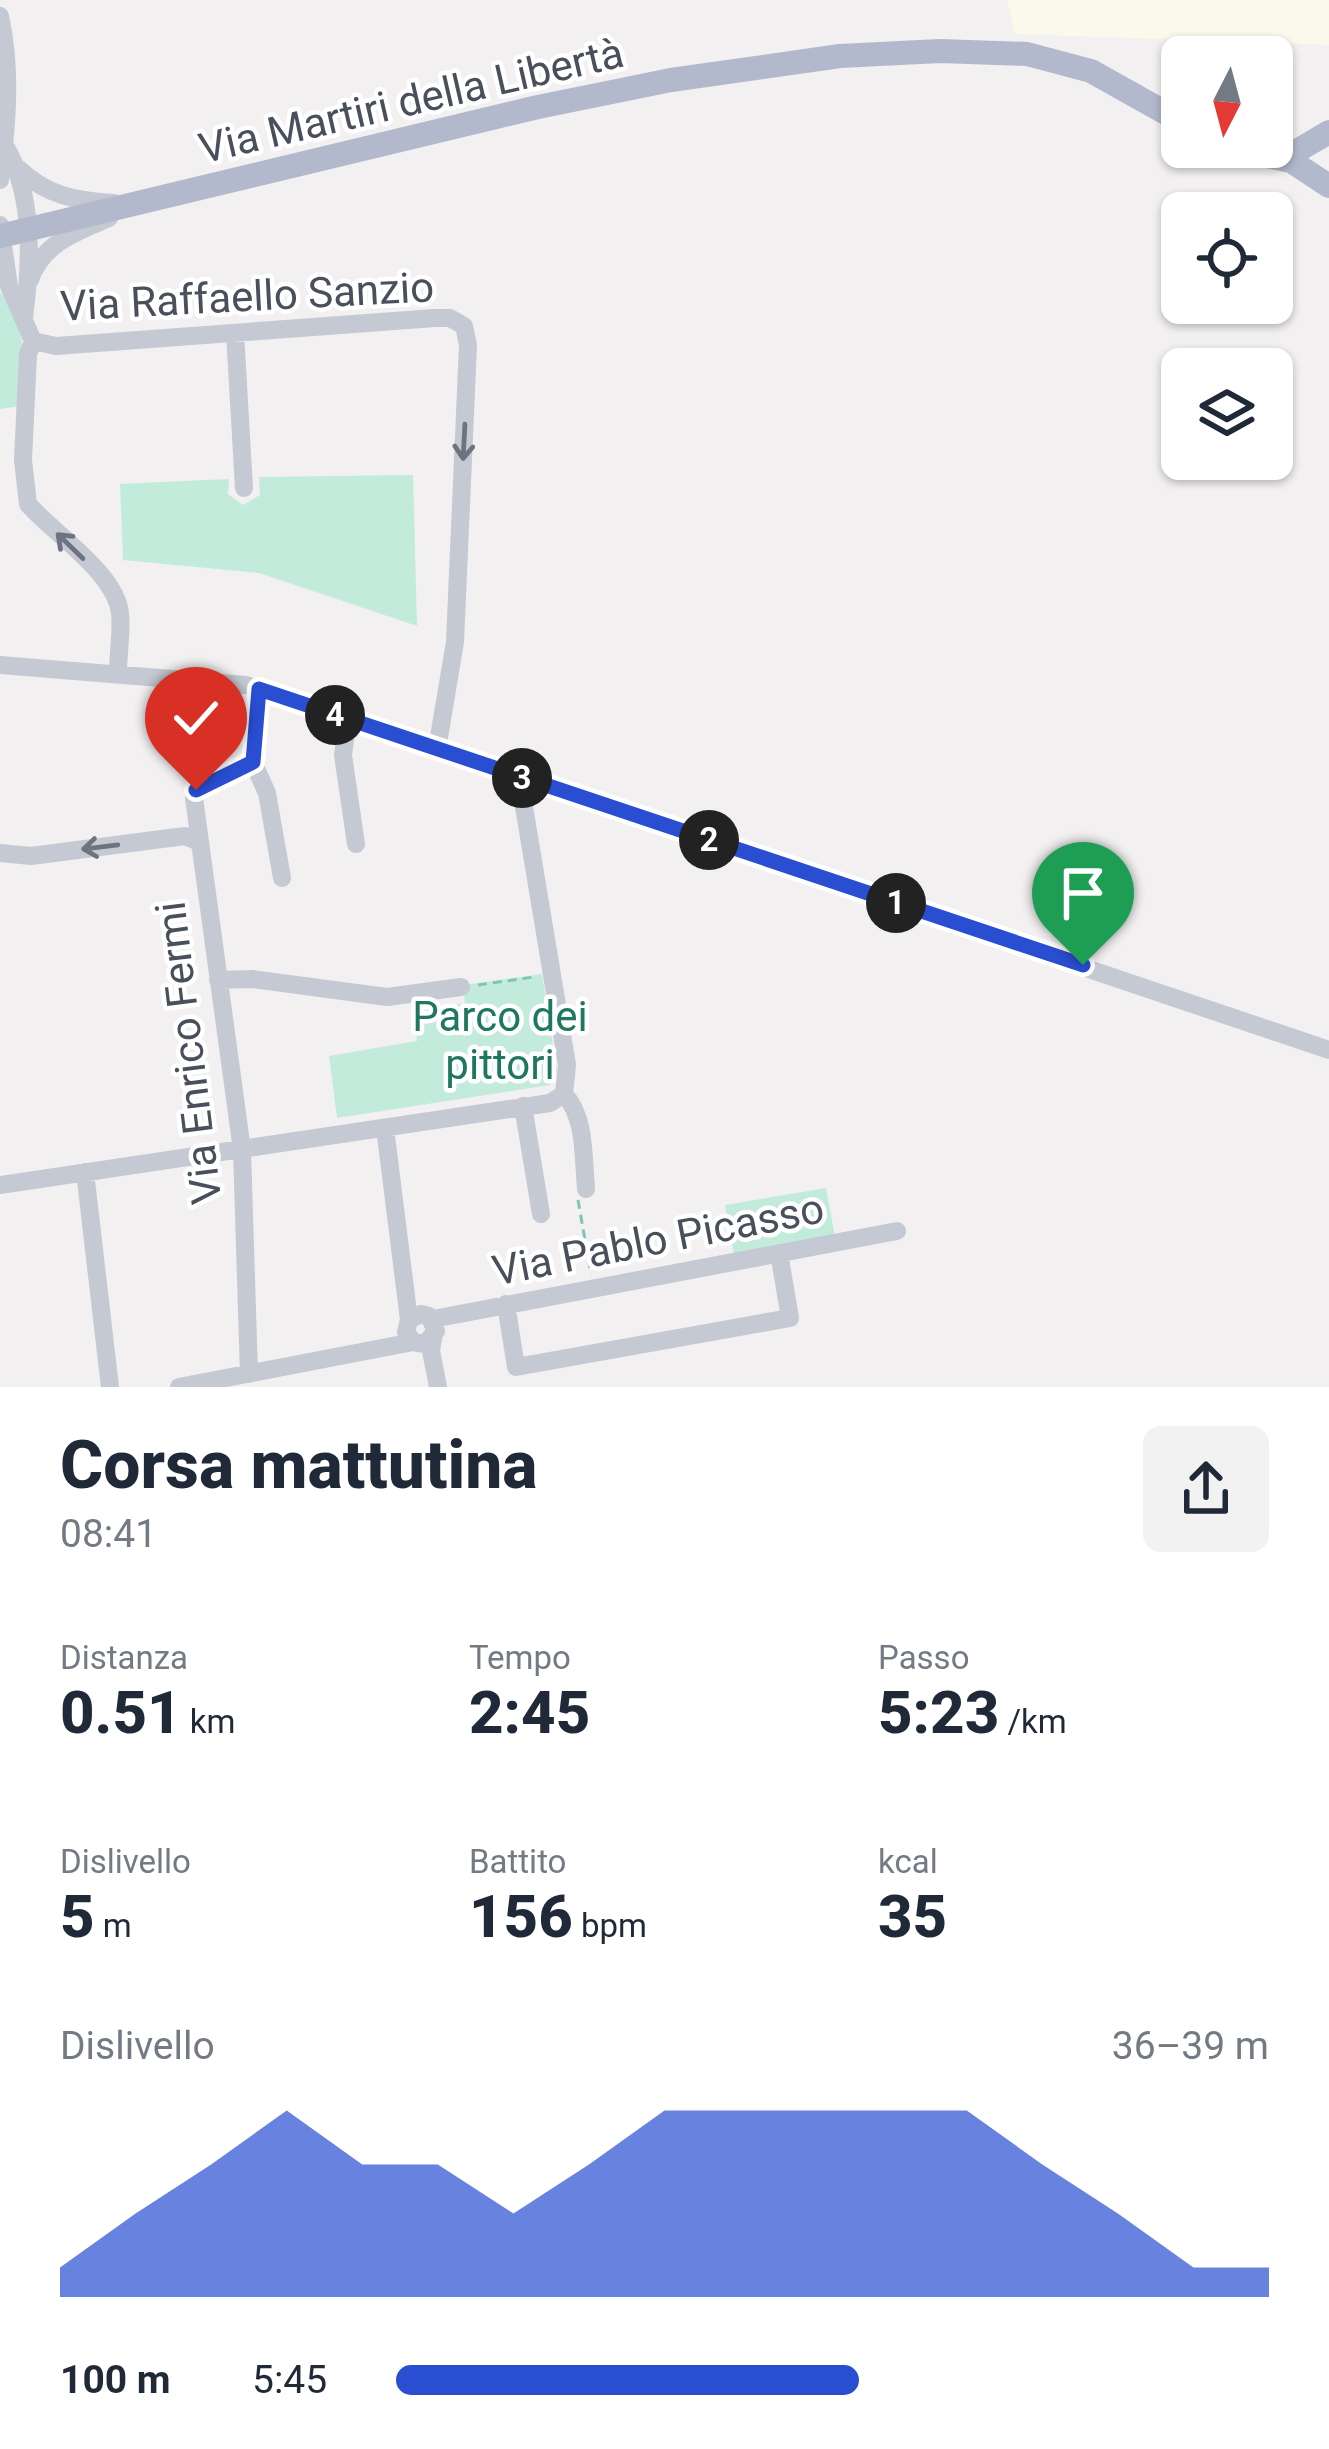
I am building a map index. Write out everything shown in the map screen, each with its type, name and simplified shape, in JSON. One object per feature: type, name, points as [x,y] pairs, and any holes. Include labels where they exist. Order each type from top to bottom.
[{"type":"main road","name":"Via Martiri della Libertà","points":[[0,236],[538,107],[671,80],[814,59],[940,51],[1027,54],[1104,77],[1161,110]]},
{"type":"main road","points":[[1293,152],[1329,135]]},
{"type":"main road","points":[[1329,135],[1322,156],[1329,186]]},
{"type":"main road","points":[[1293,165],[1329,186]]},
{"type":"street","points":[[0,16],[7,61],[4,166],[27,230],[22,304]]},
{"type":"street","points":[[4,166],[56,194],[135,204]]},
{"type":"street","points":[[22,304],[33,271],[55,244],[135,204]]},
{"type":"street","points":[[0,225],[5,275],[22,304],[33,340],[28,355],[23,460],[28,504],[105,580],[120,610],[118,673]]},
{"type":"street","points":[[0,284],[22,304]]},
{"type":"street","name":"Via Raffaello Sanzio","points":[[33,340],[56,346],[435,318],[450,318],[464,326],[468,345],[455,643],[436,749]]},
{"type":"street","points":[[235,333],[244,488]]},
{"type":"street","points":[[119,644],[125,662],[144,675]]},
{"type":"street","points":[[0,665],[232,682],[259,689],[1329,1050]]},
{"type":"street","points":[[259,689],[253,762],[267,793],[283,878]]},
{"type":"street","points":[[348,719],[343,755],[356,844]]},
{"type":"street","name":"Via Enrico Fermi","points":[[249,1374],[242,1150],[199,842],[196,790],[253,762]]},
{"type":"street","points":[[0,1185],[550,1102],[564,1094],[568,1076],[524,807],[526,780]]},
{"type":"street","points":[[0,853],[31,856],[185,836],[199,842]]},
{"type":"street","points":[[218,980],[387,997],[461,987]]},
{"type":"street","points":[[564,1094],[574,1104],[579,1121],[586,1189]]},
{"type":"street","points":[[523,1106],[541,1214]]},
{"type":"street","points":[[385,1128],[409,1320],[406,1332],[426,1334],[438,1387]]},
{"type":"street","points":[[85,1172],[110,1387]]},
{"type":"street","name":"Via Pablo Picasso","points":[[179,1387],[426,1334],[506,1304],[897,1231]]},
{"type":"street","points":[[506,1304],[516,1367],[790,1318],[779,1253]]},
{"type":"path","points":[[461,987],[554,974]]},
{"type":"path","points":[[586,1189],[576,1191],[593,1287]]},
{"type":"shaded area","points":[[1007,0],[1329,0],[1329,45],[1293,44],[1293,36],[1161,39],[1015,34]]},
{"type":"green space","points":[[0,292],[16,318],[23,361],[21,406],[0,409]]},
{"type":"green space","points":[[413,475],[417,626],[259,573],[123,560],[120,484],[229,479],[228,494],[243,505],[260,495],[259,477]]},
{"type":"green space","name":"Parco dei pittori","points":[[542,974],[557,1071],[550,1085],[337,1118],[329,1056],[417,1041],[414,1013],[465,1003],[463,985]]},
{"type":"green space","points":[[826,1188],[835,1237],[734,1255],[725,1205]]},
{"type":"route","points":[[196,790],[253,762],[259,689],[1083,965]]}]
